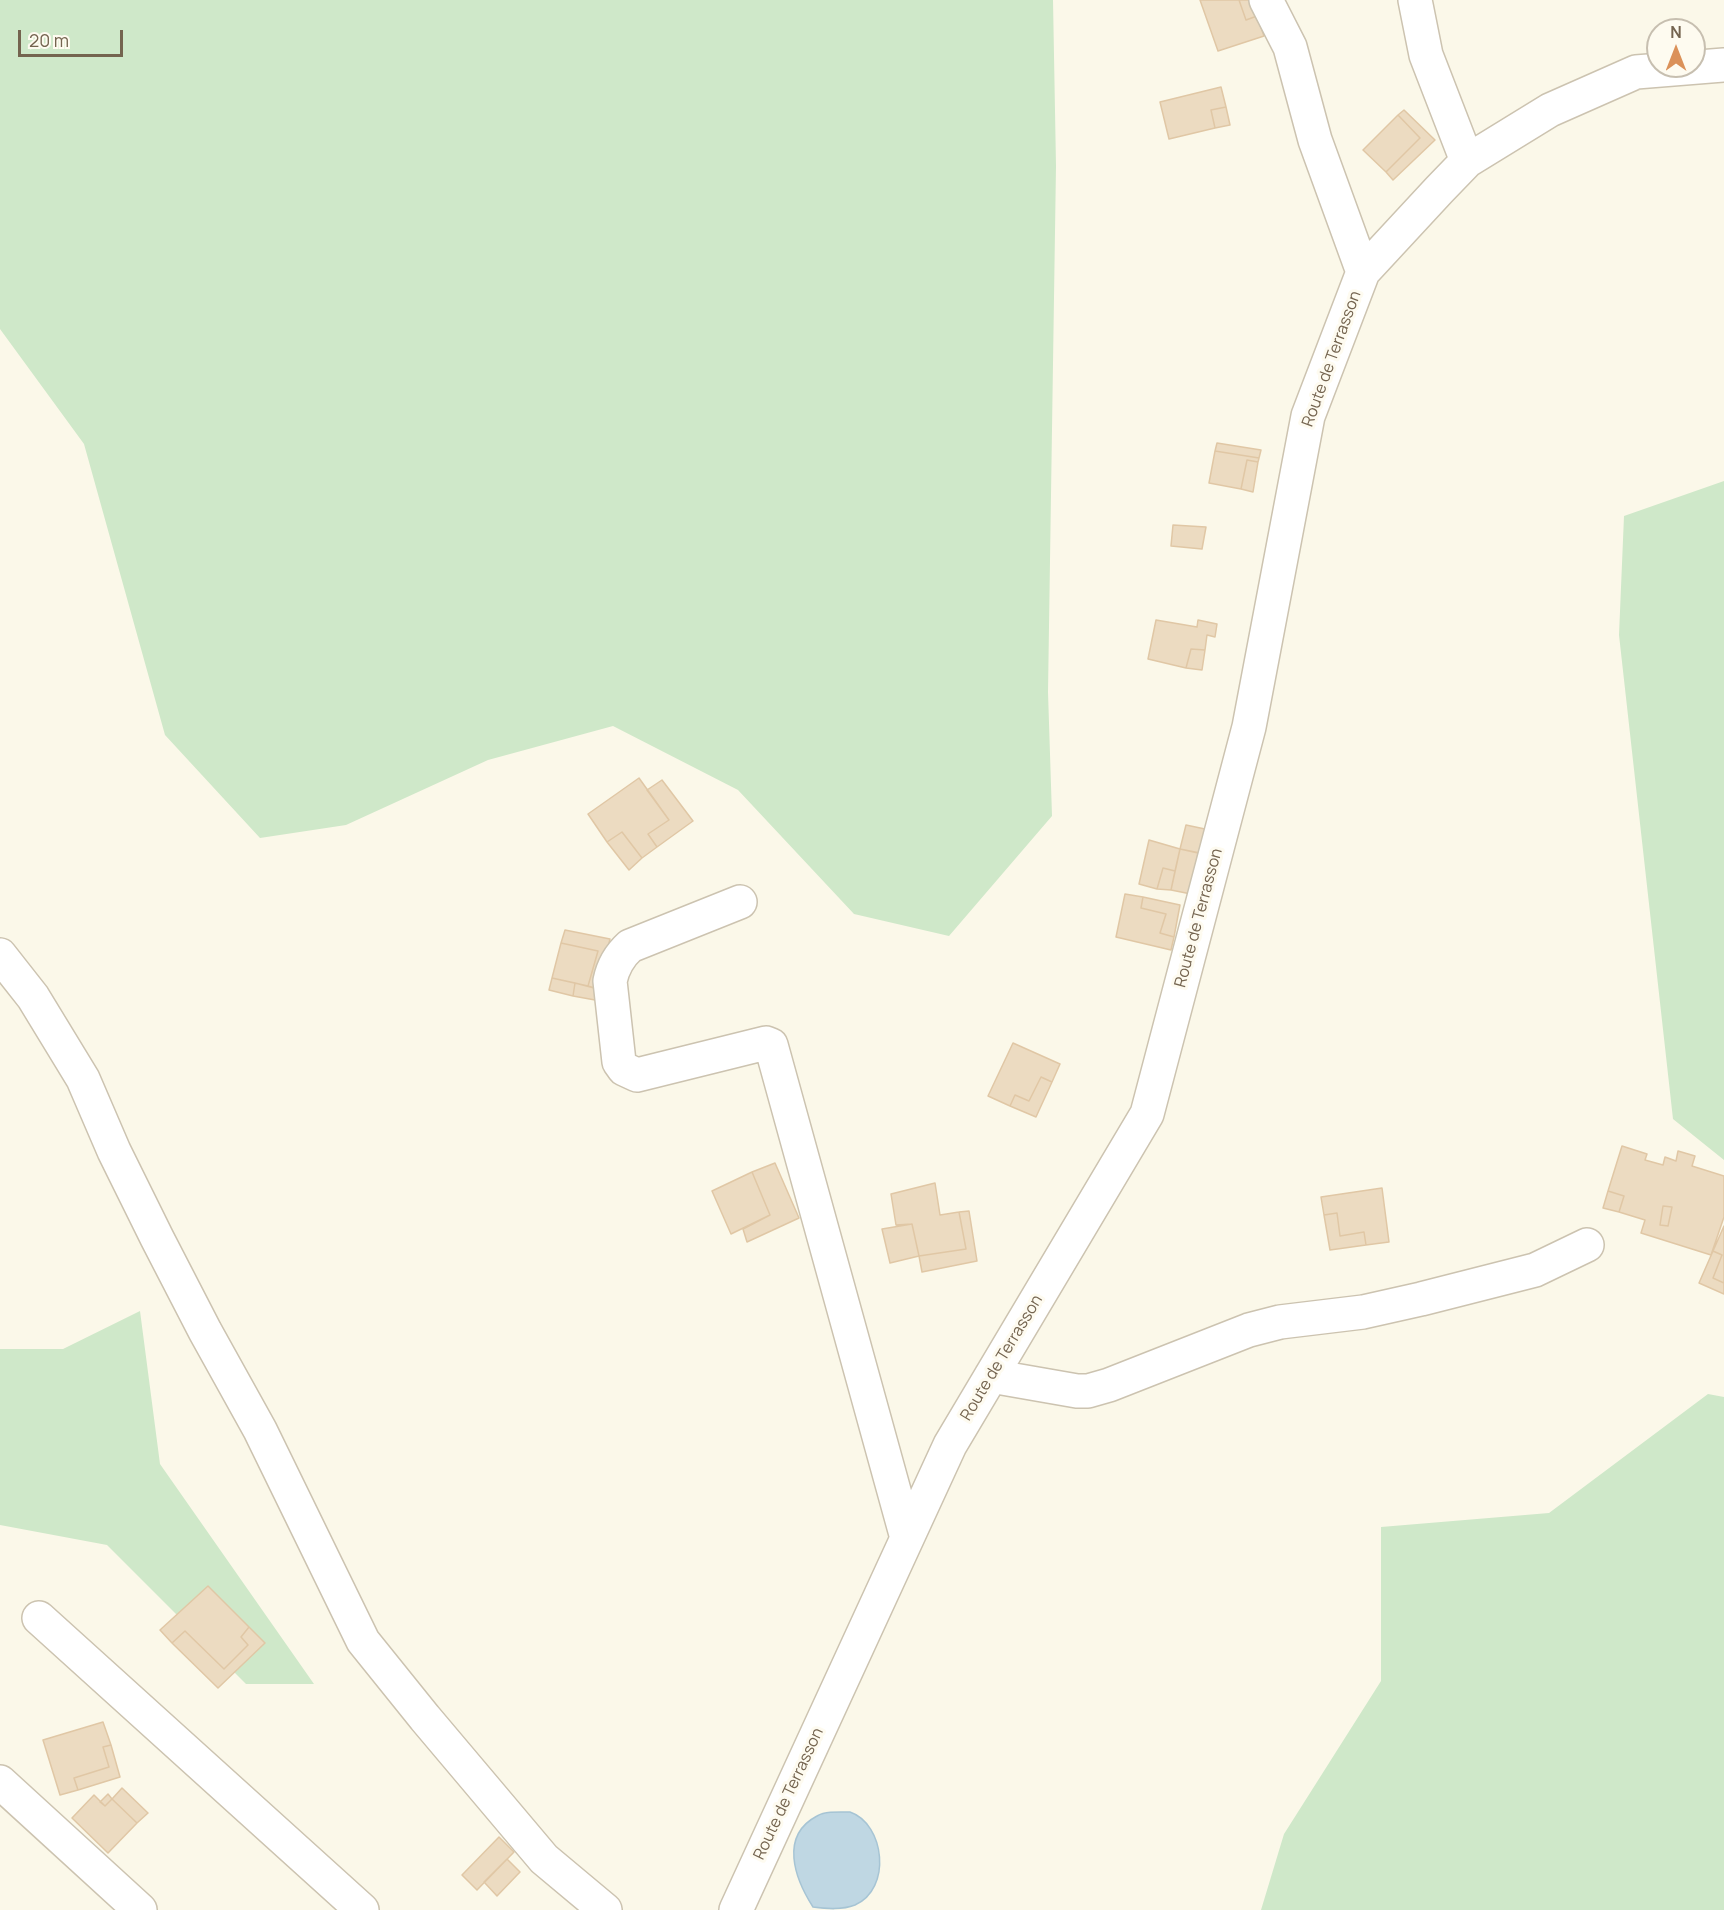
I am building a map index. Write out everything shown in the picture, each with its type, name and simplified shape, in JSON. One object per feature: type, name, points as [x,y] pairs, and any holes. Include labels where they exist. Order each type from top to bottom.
[{"type":"street","points":[[1266,0],[1290,47],[1315,140],[1363,272]]},
{"type":"street","points":[[1415,0],[1426,55],[1467,161]]},
{"type":"street","name":"Route de Terrasson","points":[[736,1910],[950,1445],[1147,1114],[1249,727],[1308,416],[1363,272],[1467,161],[1550,110],[1636,72],[1724,65]]},
{"type":"street","points":[[740,902],[630,946],[618,958],[610,981],[619,1062],[624,1069],[636,1075],[766,1043],[771,1045],[907,1538]]},
{"type":"street","points":[[0,955],[33,997],[83,1079],[114,1151],[157,1238],[260,1430],[363,1641],[544,1859],[605,1910]]},
{"type":"street","points":[[991,1376],[1063,1390],[1088,1391],[1109,1386],[1249,1330],[1280,1322],[1363,1312],[1441,1294],[1535,1270],[1587,1245]]},
{"type":"street","points":[[39,1618],[362,1910]]},
{"type":"street","points":[[0,1782],[140,1910]]},
{"type":"green space","points":[[0,0],[1053,0],[1056,166],[1048,692],[1052,816],[949,936],[854,914],[738,790],[613,726],[488,760],[346,825],[260,838],[165,735],[84,444],[0,329]]},
{"type":"green space","points":[[1724,481],[1724,1160],[1673,1119],[1619,635],[1624,516]]},
{"type":"green space","points":[[140,1311],[160,1464],[314,1684],[246,1684],[107,1545],[0,1525],[0,1349],[63,1349]]},
{"type":"green space","points":[[1708,1394],[1724,1397],[1724,1910],[1261,1910],[1284,1834],[1381,1681],[1381,1527],[1549,1513]]},
{"type":"water","points":[[850,1812],[862,1819],[871,1829],[877,1842],[879,1872],[875,1885],[867,1897],[855,1905],[835,1909],[813,1907],[796,1871],[794,1846],[798,1835],[805,1825],[821,1814]]},
{"type":"building","points":[[1200,0],[1239,0],[1246,20],[1257,16],[1264,36],[1218,51]]},
{"type":"building","points":[[1239,0],[1249,0],[1257,16],[1246,20]]},
{"type":"building","points":[[1221,87],[1226,107],[1211,110],[1215,128],[1169,139],[1160,102]]},
{"type":"building","points":[[1226,107],[1230,125],[1215,128],[1211,110]]},
{"type":"building","points":[[1404,110],[1435,140],[1393,180],[1386,172],[1420,138],[1398,115]]},
{"type":"building","points":[[1398,115],[1420,138],[1386,172],[1363,150]]},
{"type":"building","points":[[1217,443],[1261,450],[1259,458],[1215,451]]},
{"type":"building","points":[[1215,451],[1259,458],[1258,462],[1247,460],[1241,489],[1209,483]]},
{"type":"building","points":[[1247,460],[1258,462],[1253,492],[1241,489]]},
{"type":"building","points":[[1173,525],[1206,527],[1202,549],[1171,546]]},
{"type":"building","points":[[1156,620],[1197,627],[1198,620],[1217,624],[1215,637],[1207,635],[1205,650],[1191,649],[1186,668],[1148,659]]},
{"type":"building","points":[[1191,649],[1205,650],[1202,670],[1186,668]]},
{"type":"building","points":[[639,778],[669,820],[648,834],[657,847],[642,858],[622,832],[607,842],[588,814]]},
{"type":"building","points":[[662,780],[693,821],[657,847],[648,834],[669,820],[647,790]]},
{"type":"building","points":[[1186,825],[1205,829],[1200,853],[1180,849]]},
{"type":"building","points":[[622,832],[642,858],[629,870],[607,842]]},
{"type":"building","points":[[1149,840],[1180,849],[1175,871],[1163,868],[1157,889],[1139,884]]},
{"type":"building","points":[[1180,849],[1198,853],[1191,894],[1171,890]]},
{"type":"building","points":[[1163,868],[1175,871],[1171,890],[1157,889]]},
{"type":"building","points":[[1125,894],[1143,897],[1141,908],[1166,914],[1160,933],[1174,937],[1171,950],[1116,937]]},
{"type":"building","points":[[1143,897],[1180,905],[1174,937],[1160,933],[1166,914],[1141,908]]},
{"type":"building","points":[[565,930],[610,939],[598,989],[588,986],[598,951],[561,943]]},
{"type":"building","points":[[561,943],[598,951],[588,986],[552,978]]},
{"type":"building","points":[[552,978],[575,983],[573,996],[549,990]]},
{"type":"building","points":[[575,983],[598,989],[595,1000],[573,996]]},
{"type":"building","points":[[1013,1043],[1060,1064],[1052,1082],[1041,1077],[1029,1101],[1015,1095],[1010,1106],[988,1096]]},
{"type":"building","points":[[1041,1077],[1052,1082],[1036,1117],[1010,1106],[1015,1095],[1029,1101]]},
{"type":"building","points":[[1622,1146],[1647,1154],[1645,1160],[1663,1165],[1665,1157],[1676,1161],[1678,1151],[1695,1156],[1692,1166],[1724,1176],[1724,1217],[1711,1255],[1641,1233],[1645,1220],[1619,1212],[1624,1196],[1608,1191]],"holes":[[[1663,1206],[1672,1207],[1668,1226],[1660,1225]]]},
{"type":"building","points":[[775,1163],[799,1218],[747,1242],[743,1229],[770,1215],[752,1172]]},
{"type":"building","points":[[752,1172],[770,1215],[731,1234],[712,1191]]},
{"type":"building","points":[[935,1183],[940,1215],[959,1212],[966,1249],[919,1256],[912,1224],[896,1225],[891,1194]]},
{"type":"building","points":[[1382,1188],[1389,1242],[1366,1245],[1364,1232],[1340,1236],[1337,1213],[1324,1215],[1321,1197]]},
{"type":"building","points":[[1608,1191],[1624,1196],[1619,1212],[1603,1208]]},
{"type":"building","points":[[1663,1206],[1672,1207],[1668,1226],[1660,1225]]},
{"type":"building","points":[[969,1211],[977,1261],[922,1272],[919,1256],[966,1249],[959,1212]]},
{"type":"building","points":[[1337,1213],[1340,1236],[1364,1232],[1366,1245],[1330,1250],[1324,1215]]},
{"type":"building","points":[[912,1224],[919,1256],[890,1263],[882,1229]]},
{"type":"building","points":[[1724,1226],[1724,1283],[1713,1278],[1722,1255],[1713,1251]]},
{"type":"building","points":[[1713,1251],[1722,1255],[1713,1278],[1724,1283],[1724,1294],[1699,1283]]},
{"type":"building","points":[[208,1586],[249,1627],[241,1637],[248,1645],[224,1669],[185,1631],[172,1643],[160,1630]]},
{"type":"building","points":[[249,1627],[265,1643],[218,1688],[172,1643],[185,1631],[224,1669],[248,1645],[241,1637]]},
{"type":"building","points":[[103,1722],[111,1745],[103,1747],[109,1767],[74,1778],[78,1790],[60,1795],[43,1740]]},
{"type":"building","points":[[111,1745],[120,1777],[78,1790],[74,1778],[109,1767],[103,1747]]},
{"type":"building","points":[[122,1788],[148,1813],[137,1823],[112,1799]]},
{"type":"building","points":[[108,1794],[112,1799],[105,1806],[100,1802]]},
{"type":"building","points":[[94,1795],[105,1806],[112,1799],[137,1823],[108,1853],[72,1818]]},
{"type":"building","points":[[499,1837],[514,1852],[477,1890],[462,1875]]},
{"type":"building","points":[[507,1859],[520,1872],[497,1896],[484,1882]]}]
